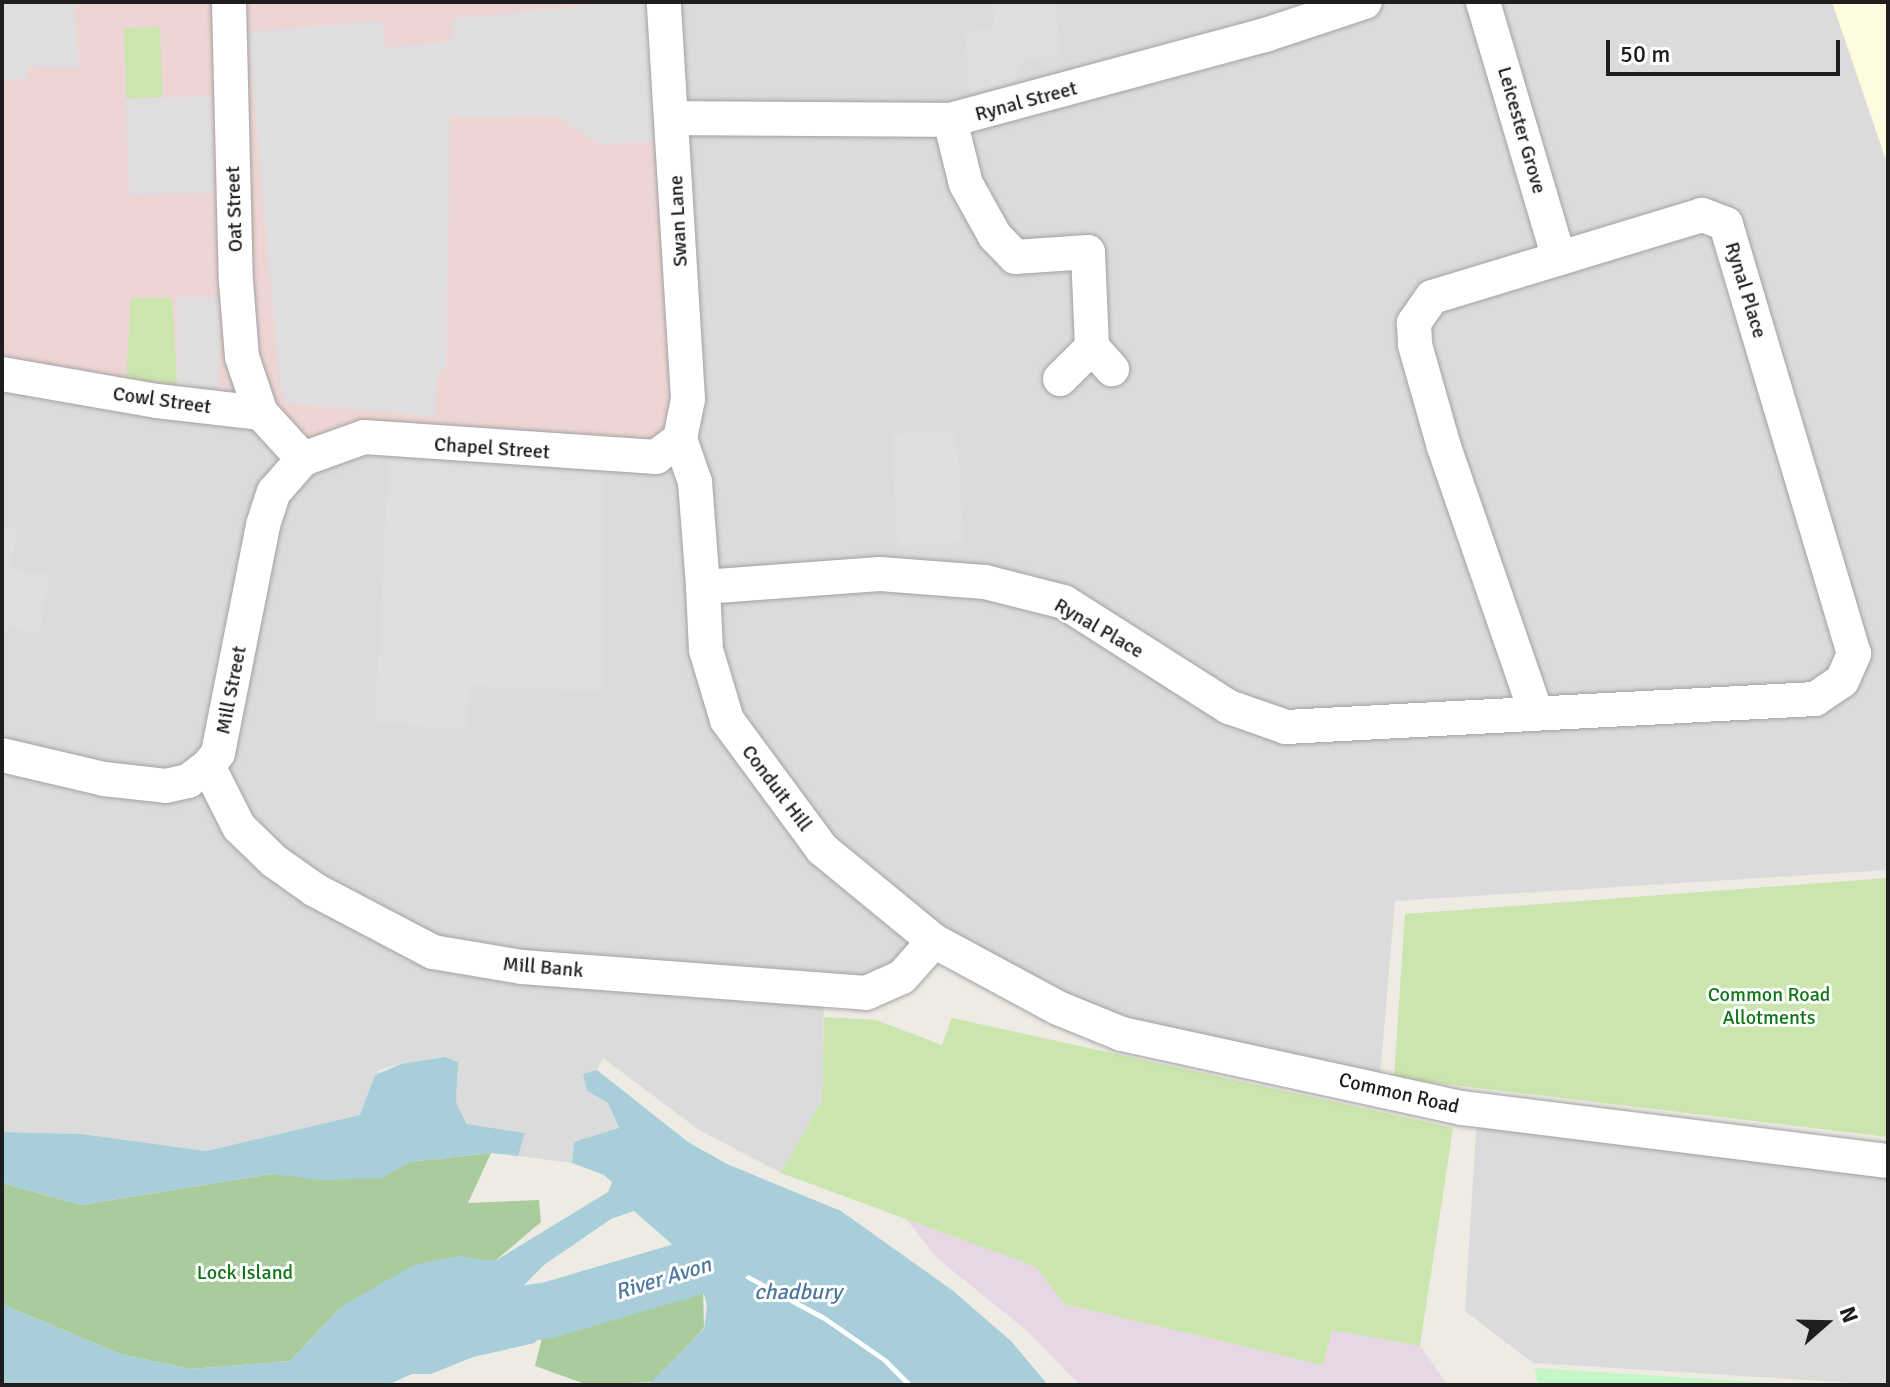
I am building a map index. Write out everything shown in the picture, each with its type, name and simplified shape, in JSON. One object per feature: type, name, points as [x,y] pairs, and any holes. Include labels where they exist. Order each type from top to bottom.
[{"type":"street","name":"Oat Street","points":[[229,2],[240,342],[261,413]]},
{"type":"street","name":"Swan Lane","points":[[664,2],[675,118],[688,399],[680,439]]},
{"type":"street","name":"Rynal Street","points":[[675,118],[950,120],[1266,19],[1365,2]]},
{"type":"street","name":"Leicester Grove","points":[[1483,2],[1559,258]]},
{"type":"street","points":[[950,120],[966,184],[995,236],[1015,257],[1088,252],[1102,358],[1060,379]]},
{"type":"street","name":"Rynal Place","points":[[703,587],[880,574],[985,582],[1064,602],[1229,707],[1286,727],[1815,699],[1842,681],[1854,654],[1726,224],[1702,215],[1432,297],[1414,323],[1415,345],[1444,447],[1536,712]]},
{"type":"street","name":"Cowl Street","points":[[2,374],[157,401],[261,413]]},
{"type":"street","points":[[261,413],[303,459]]},
{"type":"street","name":"Chapel Street","points":[[303,459],[364,437],[656,457],[680,439]]},
{"type":"street","points":[[680,439],[695,482],[703,587]]},
{"type":"street","name":"Mill Street","points":[[208,766],[218,753],[263,525],[274,492],[303,459]]},
{"type":"street","name":"Conduit Hill","points":[[703,587],[706,650],[727,720],[822,849],[934,941]]},
{"type":"street","points":[[2,755],[104,779],[166,786],[188,781],[208,766]]},
{"type":"street","name":"Mill Bank","points":[[208,766],[239,827],[274,861],[315,890],[433,952],[522,967],[866,993],[902,977],[934,941]]},
{"type":"street","name":"Common Road","points":[[934,941],[1058,1008],[1122,1034],[1462,1108],[1888,1161]]},
{"type":"shaded area","points":[[2,2],[668,2],[699,413],[670,449],[296,448],[249,418],[2,374]]},
{"type":"shaded area","points":[[2,2],[74,2],[79,68],[28,66],[27,79],[2,80]]},
{"type":"shaded area","points":[[647,2],[658,141],[600,144],[556,116],[450,117],[446,368],[438,374],[434,416],[287,403],[280,385],[248,32],[382,21],[384,48],[453,41],[452,19]]},
{"type":"shaded area","points":[[668,2],[1888,2],[1888,870],[1395,901],[1379,1088],[1118,1040],[935,949],[824,999],[822,1100],[781,1173],[699,1130],[603,1058],[597,1070],[584,1075],[587,1091],[608,1103],[619,1129],[574,1142],[572,1163],[518,1156],[524,1133],[468,1124],[456,1102],[401,1064],[379,1070],[360,1115],[206,1151],[82,1134],[2,1132],[2,383]]},
{"type":"shaded area","points":[[993,2],[1056,2],[1060,56],[1024,59],[1011,85],[969,93],[965,32],[994,28]]},
{"type":"shaded area","points":[[1832,2],[1888,2],[1888,166]]},
{"type":"shaded area","points":[[211,96],[214,192],[129,195],[126,99]]},
{"type":"shaded area","points":[[177,297],[219,297],[219,387],[177,387]]},
{"type":"shaded area","points":[[956,430],[964,542],[898,546],[890,435]]},
{"type":"shaded area","points":[[389,454],[605,474],[603,691],[471,686],[466,730],[375,723]]},
{"type":"shaded area","points":[[2,527],[17,530],[11,569],[50,575],[40,633],[2,627]]},
{"type":"shaded area","points":[[1477,1115],[1888,1167],[1888,1385],[1533,1363],[1465,1311]]},
{"type":"shaded area","points":[[906,1219],[1036,1267],[1064,1304],[1323,1365],[1332,1330],[1420,1346],[1448,1385],[1080,1385],[1028,1332],[937,1258]]},
{"type":"green space","points":[[160,27],[162,97],[126,98],[124,28]]},
{"type":"green space","points":[[131,298],[172,298],[177,384],[126,379]]},
{"type":"green space","name":"Common Road Allotments","points":[[1888,878],[1888,1137],[1394,1078],[1405,914]]},
{"type":"green space","points":[[824,1017],[876,1020],[942,1045],[952,1018],[1453,1128],[1420,1346],[1332,1330],[1323,1365],[1064,1304],[1036,1267],[781,1173],[822,1100]]},
{"type":"green space","name":"Lock Island","points":[[491,1153],[468,1203],[539,1200],[541,1222],[495,1261],[342,1306],[290,1361],[190,1369],[120,1354],[2,1304],[2,1183],[81,1205],[272,1174],[383,1177],[409,1162]]},
{"type":"green space","points":[[703,1286],[704,1328],[654,1382],[588,1385],[535,1366],[549,1310]]},
{"type":"green space","points":[[1534,1368],[1804,1385],[1538,1385]]},
{"type":"water","points":[[445,1057],[458,1062],[456,1102],[467,1124],[525,1133],[518,1156],[491,1153],[409,1162],[383,1178],[321,1180],[272,1174],[81,1205],[2,1183],[2,1132],[82,1134],[206,1151],[360,1115],[375,1075],[401,1064]]},
{"type":"water","name":"chadbury","points":[[597,1070],[688,1142],[727,1164],[841,1211],[952,1290],[1011,1341],[1048,1385],[648,1385],[704,1329],[707,1306],[702,1286],[659,1295],[651,1272],[683,1254],[634,1211],[611,1219],[544,1265],[517,1292],[529,1302],[548,1300],[552,1319],[535,1343],[473,1357],[431,1374],[412,1374],[387,1385],[2,1385],[2,1304],[120,1354],[190,1369],[290,1361],[342,1306],[414,1265],[458,1256],[495,1261],[608,1192],[612,1182],[604,1175],[572,1163],[574,1142],[619,1128],[608,1103],[587,1091],[583,1074]]},
{"type":"pier","points":[[739,1270],[825,1316],[887,1359],[913,1385],[906,1385],[882,1361],[824,1321],[741,1276],[697,1287],[696,1283]]},
{"type":"waterway","name":"River Avon","points":[[474,1321],[549,1310],[726,1258]]}]
